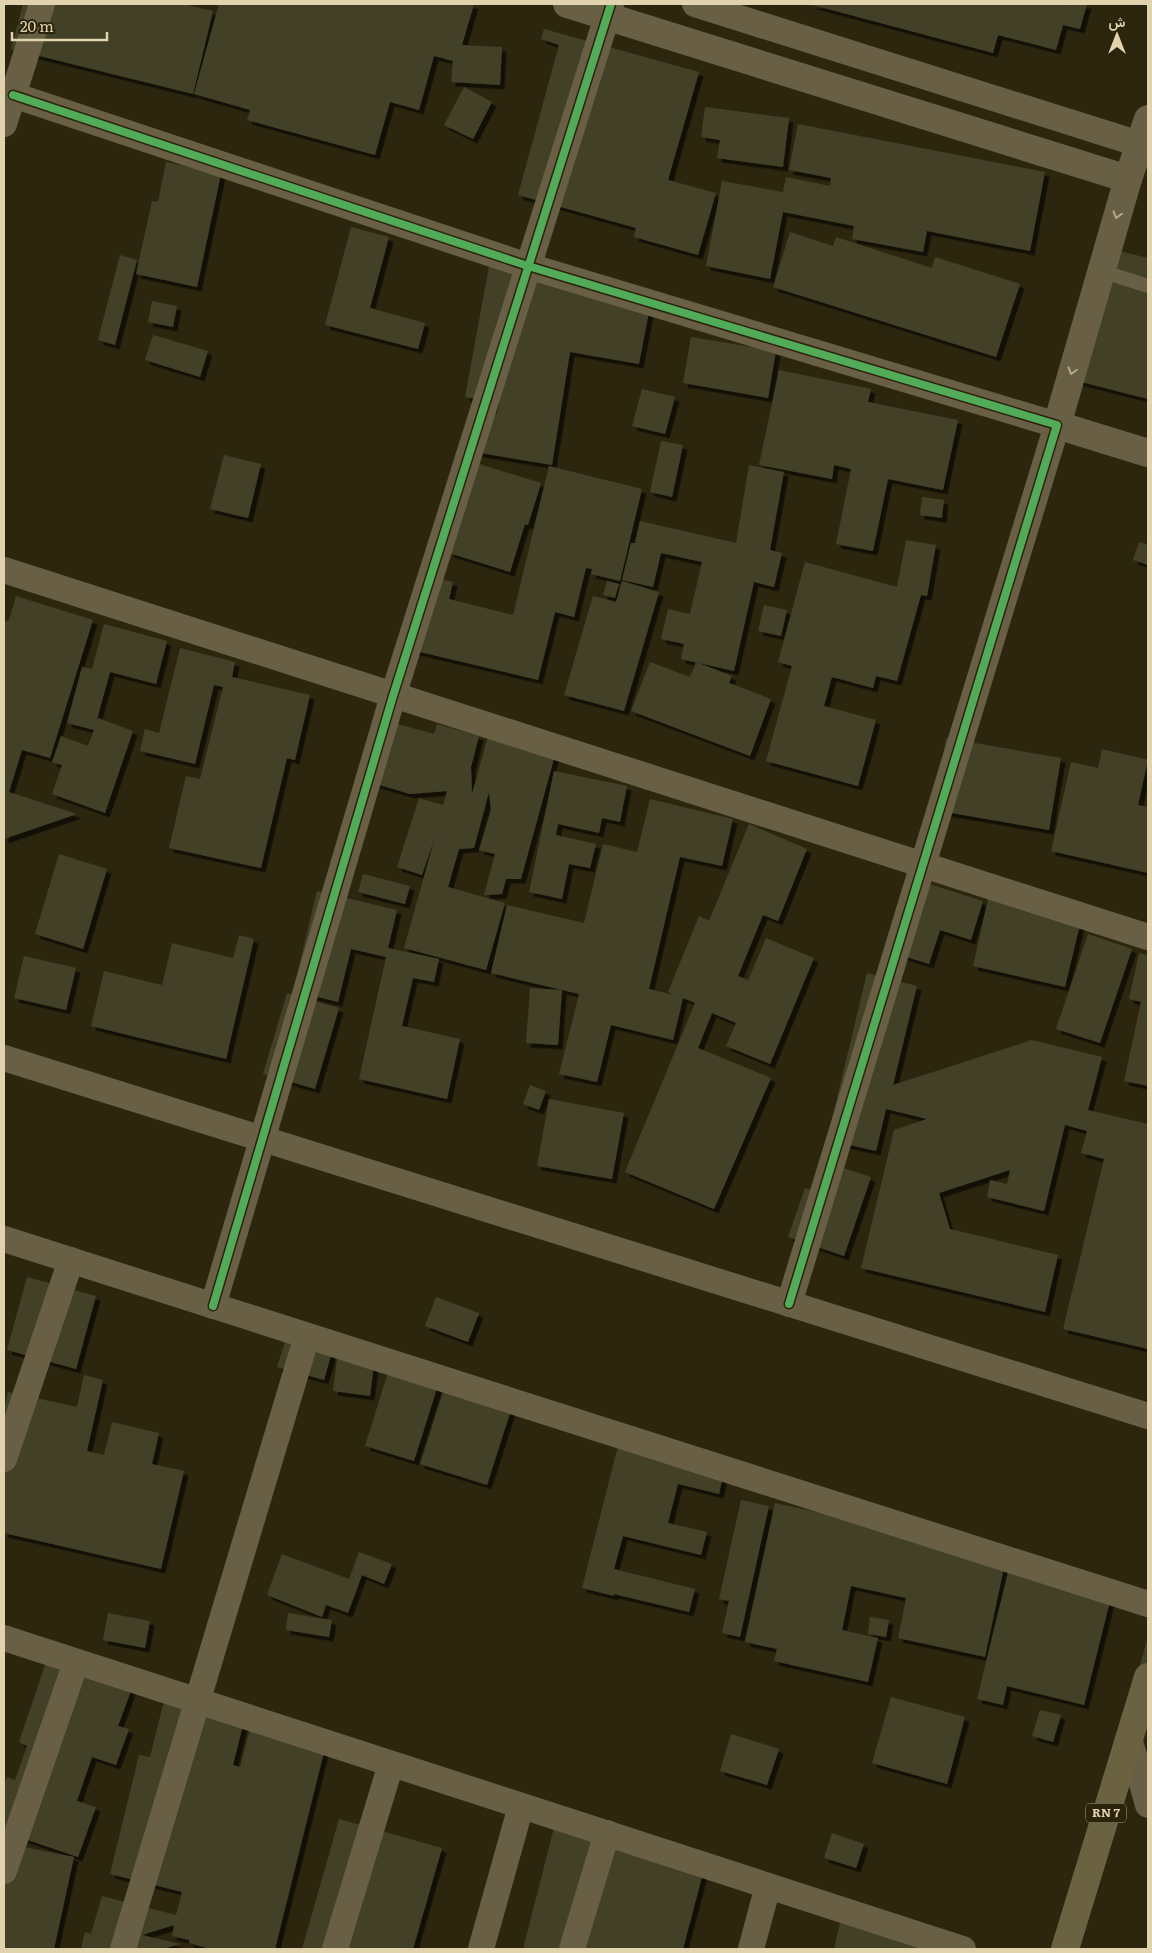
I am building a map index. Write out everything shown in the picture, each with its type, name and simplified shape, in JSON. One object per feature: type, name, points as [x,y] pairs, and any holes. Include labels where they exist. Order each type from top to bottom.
[{"type":"main road","points":[[567,4],[609,11],[1128,178]]},
{"type":"main road","points":[[1144,132],[1128,178],[1057,425],[1148,453]]},
{"type":"main road","name":"RN 7","points":[[1064,1949],[1148,1677]]},
{"type":"street","points":[[4,124],[42,4]]},
{"type":"street","points":[[695,4],[1144,132]]},
{"type":"street","points":[[214,1306],[261,1139],[393,696],[609,11]]},
{"type":"street","points":[[13,96],[528,266],[1057,425],[789,1304]]},
{"type":"street","points":[[4,570],[1148,936]]},
{"type":"street","points":[[4,1058],[1148,1416]]},
{"type":"street","points":[[4,1239],[1148,1604]]},
{"type":"street","points":[[4,1459],[71,1260]]},
{"type":"street","points":[[123,1949],[307,1336]]},
{"type":"street","points":[[4,1638],[963,1949]]},
{"type":"street","points":[[4,1871],[76,1662]]},
{"type":"street","points":[[1130,1738],[1148,1805]]},
{"type":"street","points":[[335,1949],[391,1764]]},
{"type":"street","points":[[481,1949],[521,1806]]},
{"type":"street","points":[[572,1949],[606,1834]]},
{"type":"street","points":[[751,1949],[768,1886]]},
{"type":"lane","points":[[1101,271],[1148,286]]},
{"type":"building","points":[[23,4],[183,4],[213,11],[193,94],[11,49]]},
{"type":"building","points":[[219,4],[474,4],[462,45],[502,47],[500,85],[451,82],[453,61],[434,56],[419,110],[390,102],[375,155],[247,120],[250,110],[194,94]]},
{"type":"building","points":[[809,4],[1060,4],[1068,6],[1069,4],[1087,4],[1080,29],[1063,25],[1056,50],[998,35],[993,53]]},
{"type":"building","points":[[544,29],[699,72],[668,180],[716,193],[698,255],[634,237],[636,228],[518,195],[559,45],[541,39]]},
{"type":"building","points":[[464,87],[492,102],[473,139],[444,125]]},
{"type":"building","points":[[705,107],[789,118],[783,167],[717,158],[720,140],[701,137]]},
{"type":"building","points":[[798,124],[1045,172],[1030,251],[927,231],[923,252],[852,239],[854,226],[783,212],[770,279],[706,266],[722,181],[783,192],[786,177],[830,186],[831,178],[789,170]]},
{"type":"building","points":[[166,162],[221,174],[197,287],[136,274],[152,201],[158,202]]},
{"type":"building","points":[[351,227],[389,237],[370,308],[425,323],[418,349],[325,325]]},
{"type":"building","points":[[790,232],[833,246],[836,237],[932,268],[935,257],[1020,284],[996,357],[773,287]]},
{"type":"building","points":[[1106,248],[1148,258],[1148,399],[1073,380]]},
{"type":"building","points":[[120,255],[137,260],[115,345],[98,340]]},
{"type":"building","points":[[490,261],[651,301],[639,364],[570,352],[552,465],[468,451],[476,410],[497,414],[499,403],[465,397]]},
{"type":"building","points":[[152,301],[177,306],[173,327],[148,322]]},
{"type":"building","points":[[153,335],[208,351],[200,377],[145,360]]},
{"type":"building","points":[[691,337],[776,351],[768,398],[683,383]]},
{"type":"building","points":[[779,370],[871,389],[868,402],[958,420],[943,490],[888,479],[873,551],[836,544],[851,469],[834,465],[832,479],[759,465]]},
{"type":"building","points":[[642,389],[675,397],[665,434],[632,426]]},
{"type":"building","points":[[661,441],[683,445],[672,497],[650,492]]},
{"type":"building","points":[[224,455],[261,464],[248,518],[210,509]]},
{"type":"building","points":[[476,463],[541,483],[528,525],[525,524],[510,572],[449,553]]},
{"type":"building","points":[[749,465],[784,472],[770,550],[761,548],[782,553],[774,587],[754,582],[734,671],[681,659],[684,644],[661,639],[668,609],[690,614],[702,562],[661,553],[653,587],[622,580],[631,543],[635,543],[640,521],[736,543]]},
{"type":"building","points":[[549,466],[642,489],[620,581],[591,574],[592,569],[586,568],[574,617],[555,612],[538,680],[403,648],[421,575],[453,582],[449,599],[513,615]]},
{"type":"building","points":[[922,497],[944,500],[942,518],[920,515]]},
{"type":"building","points":[[906,540],[936,545],[927,596],[921,595],[897,681],[876,676],[873,688],[832,677],[824,706],[876,720],[858,786],[766,761],[792,666],[778,662],[805,562],[897,587]]},
{"type":"building","points":[[1139,542],[1148,545],[1148,565],[1133,560]]},
{"type":"building","points":[[607,581],[619,584],[615,598],[603,595]]},
{"type":"building","points":[[622,581],[659,592],[624,711],[564,695],[593,596],[616,602]]},
{"type":"building","points":[[16,596],[93,620],[50,758],[22,750],[9,792],[77,814],[4,839],[4,622],[9,620]]},
{"type":"building","points":[[764,605],[787,610],[781,636],[758,631]]},
{"type":"building","points":[[104,624],[167,641],[156,684],[110,672],[96,723],[98,718],[133,731],[105,813],[52,794],[62,765],[52,762],[61,736],[88,746],[94,730],[67,723],[82,667],[92,669]]},
{"type":"building","points":[[180,648],[235,662],[232,677],[310,695],[295,760],[287,758],[261,868],[169,848],[186,776],[200,779],[223,687],[214,685],[195,764],[140,751],[145,729],[159,733]]},
{"type":"building","points":[[650,662],[690,677],[696,662],[732,676],[729,683],[771,699],[750,756],[631,711]]},
{"type":"building","points":[[380,719],[434,734],[437,724],[479,736],[471,767],[472,794],[488,736],[555,755],[521,879],[506,879],[502,894],[484,895],[495,854],[479,850],[491,810],[489,792],[474,848],[459,849],[448,887],[505,903],[486,970],[404,948],[435,837],[422,875],[397,867],[419,798],[443,805],[447,791],[410,794],[366,781]]},
{"type":"building","points":[[946,738],[1061,758],[1049,830],[934,810]]},
{"type":"building","points":[[1102,749],[1148,760],[1138,805],[1148,807],[1148,873],[1051,851],[1071,762],[1098,768]]},
{"type":"building","points":[[554,771],[627,786],[620,822],[602,818],[599,833],[558,824],[556,835],[596,844],[590,868],[569,864],[562,899],[529,892]]},
{"type":"building","points":[[650,799],[733,819],[722,866],[680,857],[649,989],[674,995],[668,992],[699,916],[709,921],[749,824],[807,849],[778,921],[763,915],[738,976],[748,980],[766,938],[814,958],[770,1064],[726,1046],[736,1023],[712,1013],[698,1048],[771,1078],[714,1209],[625,1172],[695,1003],[683,998],[673,1040],[611,1025],[597,1082],[559,1074],[579,994],[491,973],[507,905],[584,923],[603,844],[637,852]]},
{"type":"building","points":[[59,854],[107,869],[83,949],[35,934]]},
{"type":"building","points":[[363,874],[410,886],[405,904],[358,892]]},
{"type":"building","points":[[907,877],[983,901],[971,940],[940,930],[929,964],[884,950]]},
{"type":"building","points":[[317,891],[397,910],[388,948],[439,959],[434,982],[413,978],[402,1026],[460,1039],[447,1099],[359,1079],[386,957],[351,949],[338,1002],[293,991]]},
{"type":"building","points":[[988,899],[1081,920],[1065,987],[973,966]]},
{"type":"building","points":[[1088,934],[1132,949],[1100,1043],[1056,1029]]},
{"type":"building","points":[[239,935],[254,939],[226,1059],[91,1026],[104,971],[162,985],[172,943],[233,958]]},
{"type":"building","points":[[1139,953],[1148,955],[1148,1086],[1124,1081],[1141,1002],[1129,999]]},
{"type":"building","points":[[24,956],[76,968],[66,1010],[14,998]]},
{"type":"building","points":[[867,973],[917,986],[893,1085],[1032,1040],[1102,1057],[1088,1110],[1148,1124],[1148,1349],[1063,1329],[1104,1159],[1081,1153],[1087,1131],[1065,1125],[1044,1211],[987,1197],[990,1180],[1007,1184],[1010,1170],[939,1193],[950,1229],[1058,1255],[1045,1312],[861,1268],[894,1130],[927,1119],[886,1109],[876,1151],[827,1140]]},
{"type":"building","points":[[530,988],[562,990],[558,1045],[526,1043]]},
{"type":"building","points":[[287,993],[339,1008],[315,1089],[263,1074]]},
{"type":"building","points":[[530,1085],[546,1091],[539,1110],[523,1104]]},
{"type":"building","points":[[549,1099],[624,1113],[612,1179],[537,1166]]},
{"type":"building","points":[[821,1161],[871,1177],[844,1256],[788,1237],[805,1188],[811,1190]]},
{"type":"building","points":[[27,1277],[96,1296],[76,1369],[7,1350]]},
{"type":"building","points":[[436,1297],[479,1313],[468,1342],[425,1326]]},
{"type":"building","points":[[286,1339],[332,1352],[324,1380],[277,1367]]},
{"type":"building","points":[[338,1352],[375,1357],[370,1396],[333,1391]]},
{"type":"building","points":[[390,1366],[439,1382],[414,1461],[365,1446]]},
{"type":"building","points":[[84,1375],[103,1380],[87,1451],[104,1455],[112,1422],[159,1433],[152,1464],[184,1471],[161,1569],[4,1533],[4,1409],[8,1392],[77,1407]]},
{"type":"building","points":[[445,1386],[512,1407],[487,1485],[420,1464]]},
{"type":"building","points":[[618,1446],[724,1472],[719,1494],[678,1484],[668,1523],[707,1532],[701,1555],[623,1536],[614,1569],[695,1589],[689,1612],[582,1588]]},
{"type":"building","points":[[741,1500],[769,1506],[740,1637],[722,1633],[729,1601],[719,1599]]},
{"type":"building","points":[[775,1503],[1007,1553],[985,1657],[898,1638],[906,1598],[851,1586],[842,1630],[878,1638],[868,1682],[774,1661],[777,1649],[745,1642]]},
{"type":"building","points":[[359,1552],[392,1564],[384,1584],[362,1575],[348,1613],[326,1605],[322,1617],[267,1595],[282,1554],[349,1579]]},
{"type":"building","points":[[1009,1568],[1112,1593],[1084,1705],[1007,1686],[1003,1705],[977,1699]]},
{"type":"building","points":[[108,1613],[150,1621],[145,1648],[103,1640]]},
{"type":"building","points":[[288,1613],[332,1620],[329,1637],[286,1630]]},
{"type":"building","points":[[870,1617],[889,1620],[886,1637],[868,1634]]},
{"type":"building","points":[[1148,1636],[1148,1711],[1129,1706]]},
{"type":"building","points":[[47,1659],[132,1688],[118,1726],[129,1729],[116,1765],[92,1757],[77,1801],[96,1807],[78,1857],[4,1832],[4,1786],[7,1777],[15,1780],[27,1746],[19,1742]]},
{"type":"building","points":[[891,1697],[965,1717],[947,1784],[872,1763]]},
{"type":"building","points":[[164,1701],[244,1721],[233,1765],[240,1767],[250,1729],[325,1748],[275,1949],[210,1949],[189,1943],[189,1940],[172,1936],[174,1925],[142,1935],[180,1944],[162,1949],[81,1949],[85,1932],[91,1934],[102,1896],[176,1915],[182,1892],[110,1874],[139,1755],[150,1757]]},
{"type":"building","points":[[1040,1710],[1061,1715],[1053,1742],[1032,1736]]},
{"type":"building","points":[[731,1734],[779,1749],[767,1785],[720,1771]]},
{"type":"building","points":[[557,1816],[708,1854],[683,1949],[523,1949]]},
{"type":"building","points":[[339,1819],[442,1848],[413,1949],[302,1949]]},
{"type":"building","points":[[832,1833],[864,1844],[856,1868],[824,1858]]},
{"type":"building","points":[[4,1843],[74,1857],[54,1949],[4,1949]]},
{"type":"building","points":[[841,1918],[934,1949],[834,1949]]},
{"type":"cycle path","points":[[213,1306],[393,696],[611,4]]},
{"type":"cycle path","points":[[13,95],[528,266],[1057,425],[789,1304]]}]
